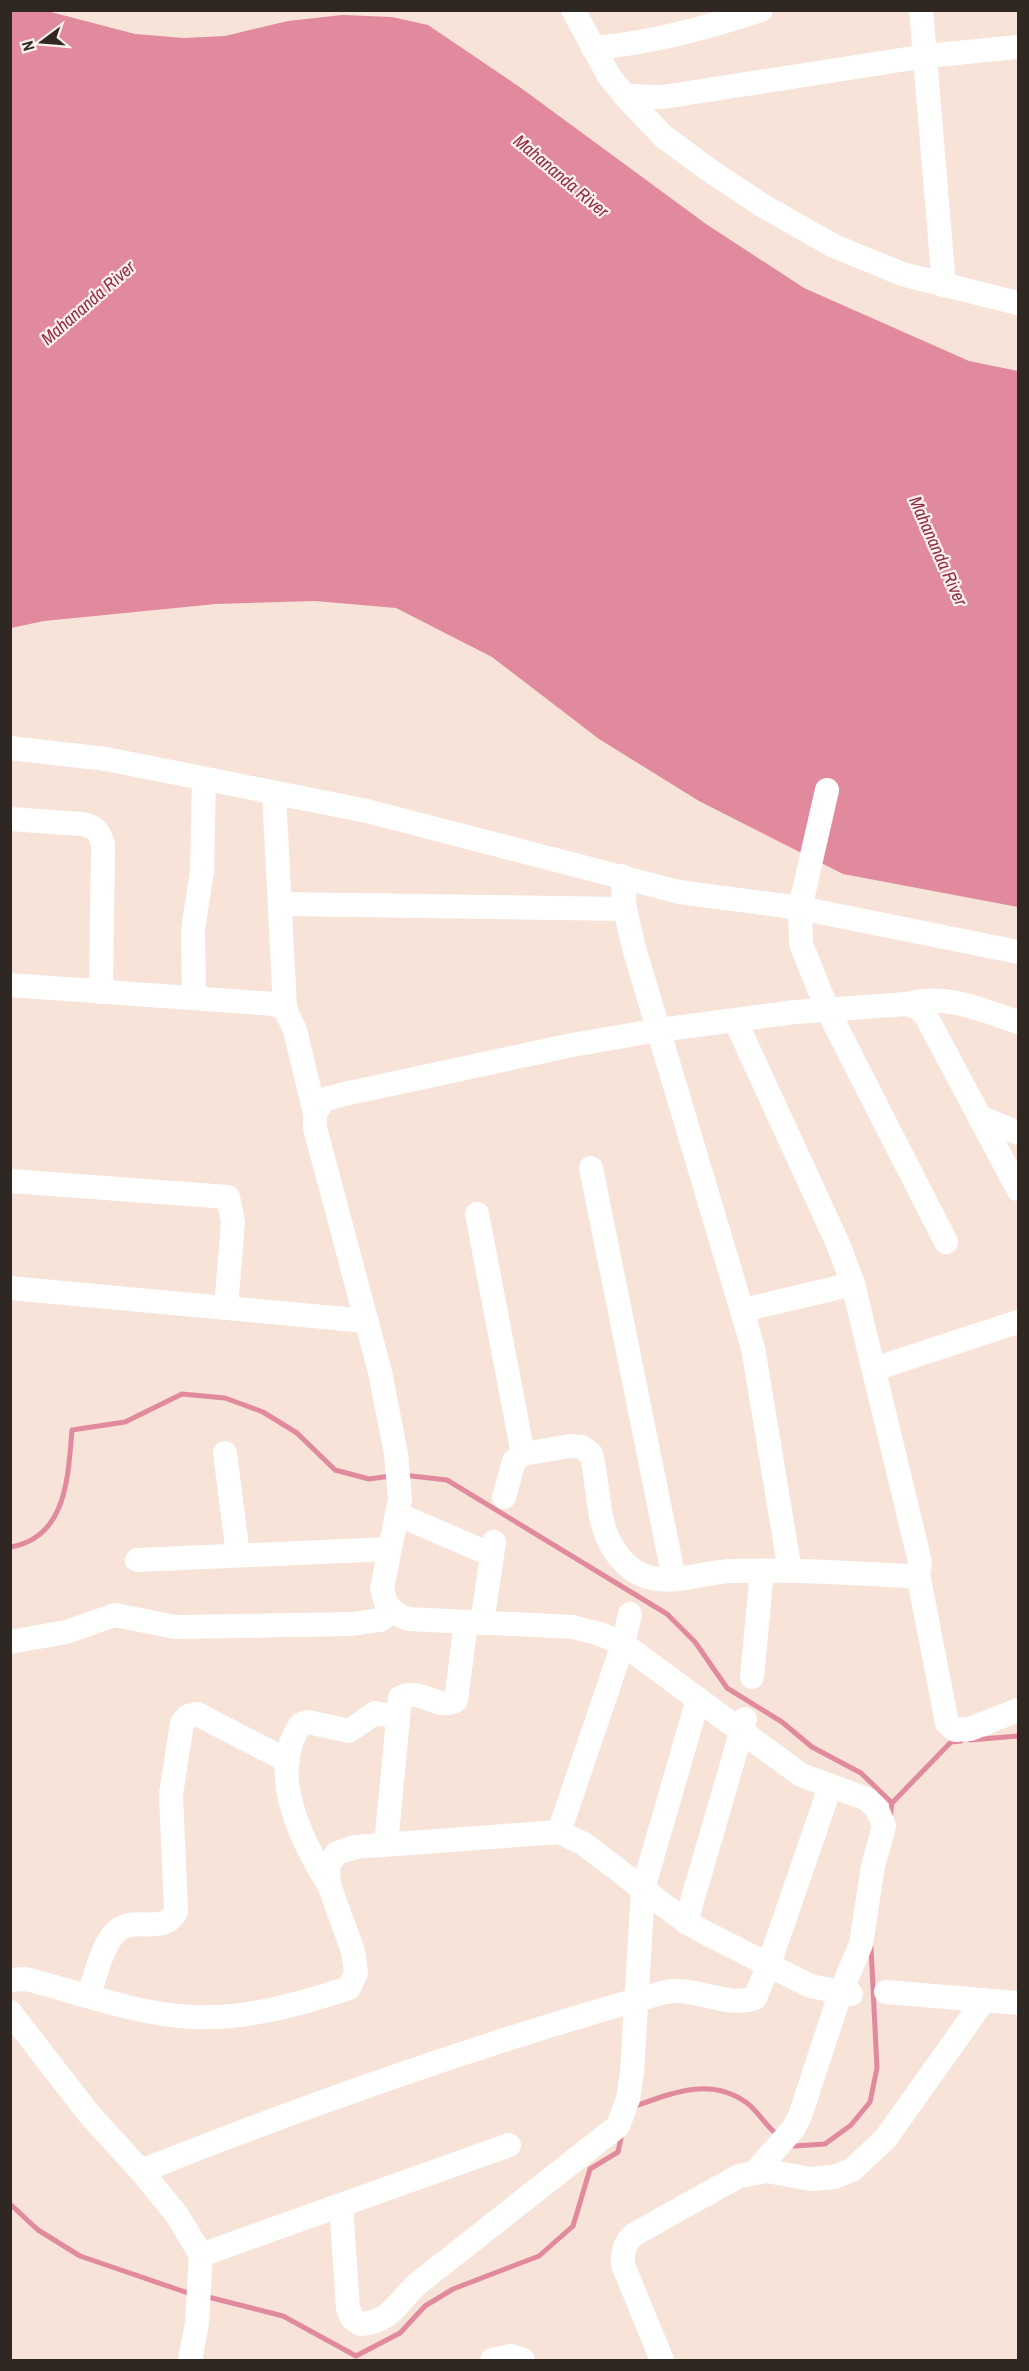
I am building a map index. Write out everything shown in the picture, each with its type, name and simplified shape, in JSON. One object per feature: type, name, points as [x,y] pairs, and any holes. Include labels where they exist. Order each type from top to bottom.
[{"type":"street","points":[[573,10],[593,48],[625,96],[663,136],[765,207],[834,246],[902,274],[1018,303]]},
{"type":"street","points":[[593,48],[640,43],[687,34],[761,10]]},
{"type":"street","points":[[921,10],[944,286]]},
{"type":"street","points":[[625,96],[663,97],[926,56],[1018,47]]},
{"type":"street","points":[[10,748],[106,759],[367,812],[687,894],[800,908],[1018,952]]},
{"type":"street","points":[[194,998],[193,930],[202,871],[204,779]]},
{"type":"street","points":[[827,790],[800,908],[801,944],[827,1009],[946,1242]]},
{"type":"street","points":[[274,793],[282,904],[285,1009],[295,1030],[315,1113],[315,1128],[380,1372],[396,1455],[399,1506],[382,1588],[384,1602],[391,1612],[408,1619],[573,1627],[623,1644],[698,1699],[743,1724],[801,1774],[830,1787],[867,1799],[877,1809],[884,1826],[873,1866],[861,1944],[846,1994],[800,2116],[786,2137],[755,2172]]},
{"type":"street","points":[[10,819],[92,825],[99,833],[103,844],[101,992]]},
{"type":"street","points":[[622,876],[625,909],[634,948],[743,1310],[763,1397],[790,1571]]},
{"type":"street","points":[[282,904],[625,909]]},
{"type":"street","points":[[10,985],[259,1001],[285,1009]]},
{"type":"street","points":[[315,1113],[323,1100],[340,1095],[572,1045],[659,1029],[827,1009],[907,1004],[927,999],[941,999],[1018,1022]]},
{"type":"street","points":[[907,1004],[918,1008],[927,1018],[1018,1189]]},
{"type":"street","points":[[735,1020],[838,1244],[853,1284],[920,1562],[918,1574],[946,1722],[956,1730],[970,1729],[1018,1710]]},
{"type":"street","points":[[980,1117],[1018,1133]]},
{"type":"street","points":[[591,1168],[674,1579]]},
{"type":"street","points":[[10,1180],[228,1197],[233,1222],[226,1308]]},
{"type":"street","points":[[477,1214],[523,1454]]},
{"type":"street","points":[[743,1310],[853,1284]]},
{"type":"street","points":[[10,1288],[367,1321]]},
{"type":"street","points":[[874,1369],[1018,1322]]},
{"type":"street","points":[[504,1497],[514,1461],[523,1454],[570,1446],[582,1447],[591,1454],[604,1530],[609,1543],[631,1570],[644,1581],[729,1571],[908,1576],[918,1574]]},
{"type":"street","points":[[225,1453],[238,1556]]},
{"type":"street","points":[[387,1845],[400,1698],[414,1694],[441,1703],[456,1700],[493,1548],[399,1506]]},
{"type":"street","points":[[137,1560],[389,1549]]},
{"type":"street","points":[[752,1677],[762,1571]]},
{"type":"street","points":[[10,1642],[66,1632],[115,1615],[175,1627],[353,1624],[380,1620],[391,1612]]},
{"type":"street","points":[[559,1832],[623,1644],[630,1614]]},
{"type":"street","points":[[341,2205],[348,2308],[352,2318],[360,2324],[381,2321],[399,2307],[416,2285],[618,2126],[628,2100],[631,2081],[643,1889],[698,1699]]},
{"type":"street","points":[[10,1980],[26,1979],[165,2014],[221,2017],[249,2013],[349,1988],[356,1974],[353,1951],[329,1885],[299,1830],[288,1779],[288,1761],[295,1731],[301,1724],[349,1731],[375,1713],[397,1717]]},
{"type":"street","points":[[88,1996],[109,1940],[118,1929],[132,1925],[161,1925],[170,1922],[176,1912],[171,1794],[182,1723],[188,1716],[197,1714],[288,1761]]},
{"type":"street","points":[[686,1922],[743,1724]]},
{"type":"street","points":[[141,2171],[251,2128],[531,2030],[637,2000],[682,1990],[744,2002],[755,1998],[768,1967],[830,1787]]},
{"type":"street","points":[[329,1885],[328,1865],[338,1853],[355,1847],[559,1832],[584,1845],[686,1922],[768,1967],[810,1986],[846,1994]]},
{"type":"street","points":[[886,1992],[1018,2003]]},
{"type":"street","points":[[662,2361],[623,2265],[622,2253],[626,2243],[633,2235],[739,2176],[767,2171],[811,2179],[834,2177],[852,2170],[886,2138],[984,2000]]},
{"type":"street","points":[[10,2012],[89,2114],[177,2215],[201,2263],[190,2361]]},
{"type":"street","points":[[201,2263],[341,2205],[508,2145]]},
{"type":"street","points":[[492,2361],[511,2356],[523,2361]]},
{"type":"water","name":"Mahananda River","points":[[10,11],[47,11],[135,34],[184,38],[225,36],[288,21],[342,15],[392,17],[428,25],[521,88],[706,224],[804,288],[969,361],[1018,371],[1018,907],[843,874],[699,801],[599,739],[492,657],[396,608],[315,601],[216,604],[44,621],[11,628]]},
{"type":"waterway","points":[[10,1547],[29,1541],[43,1531],[54,1518],[66,1485],[72,1430],[125,1422],[182,1394],[225,1398],[263,1412],[297,1433],[335,1470],[369,1479],[391,1476]]},
{"type":"waterway","points":[[403,1475],[447,1480],[667,1614],[695,1642],[727,1688],[782,1722],[812,1747],[861,1773],[892,1803]]},
{"type":"waterway","points":[[970,1740],[1018,1736]]},
{"type":"waterway","points":[[890,1817],[892,1803],[951,1742],[961,1741]]},
{"type":"waterway","points":[[790,2143],[794,2146],[825,2144],[851,2125],[870,2102],[877,2068],[871,1947]]},
{"type":"waterway","points":[[633,2107],[676,2092],[719,2090],[747,2103],[779,2136]]},
{"type":"waterway","points":[[204,2296],[283,2316],[356,2356],[400,2333],[425,2306],[453,2289],[539,2256],[573,2226],[590,2169],[618,2152],[622,2133]]},
{"type":"waterway","points":[[10,2204],[38,2230],[80,2256],[191,2294]]}]
